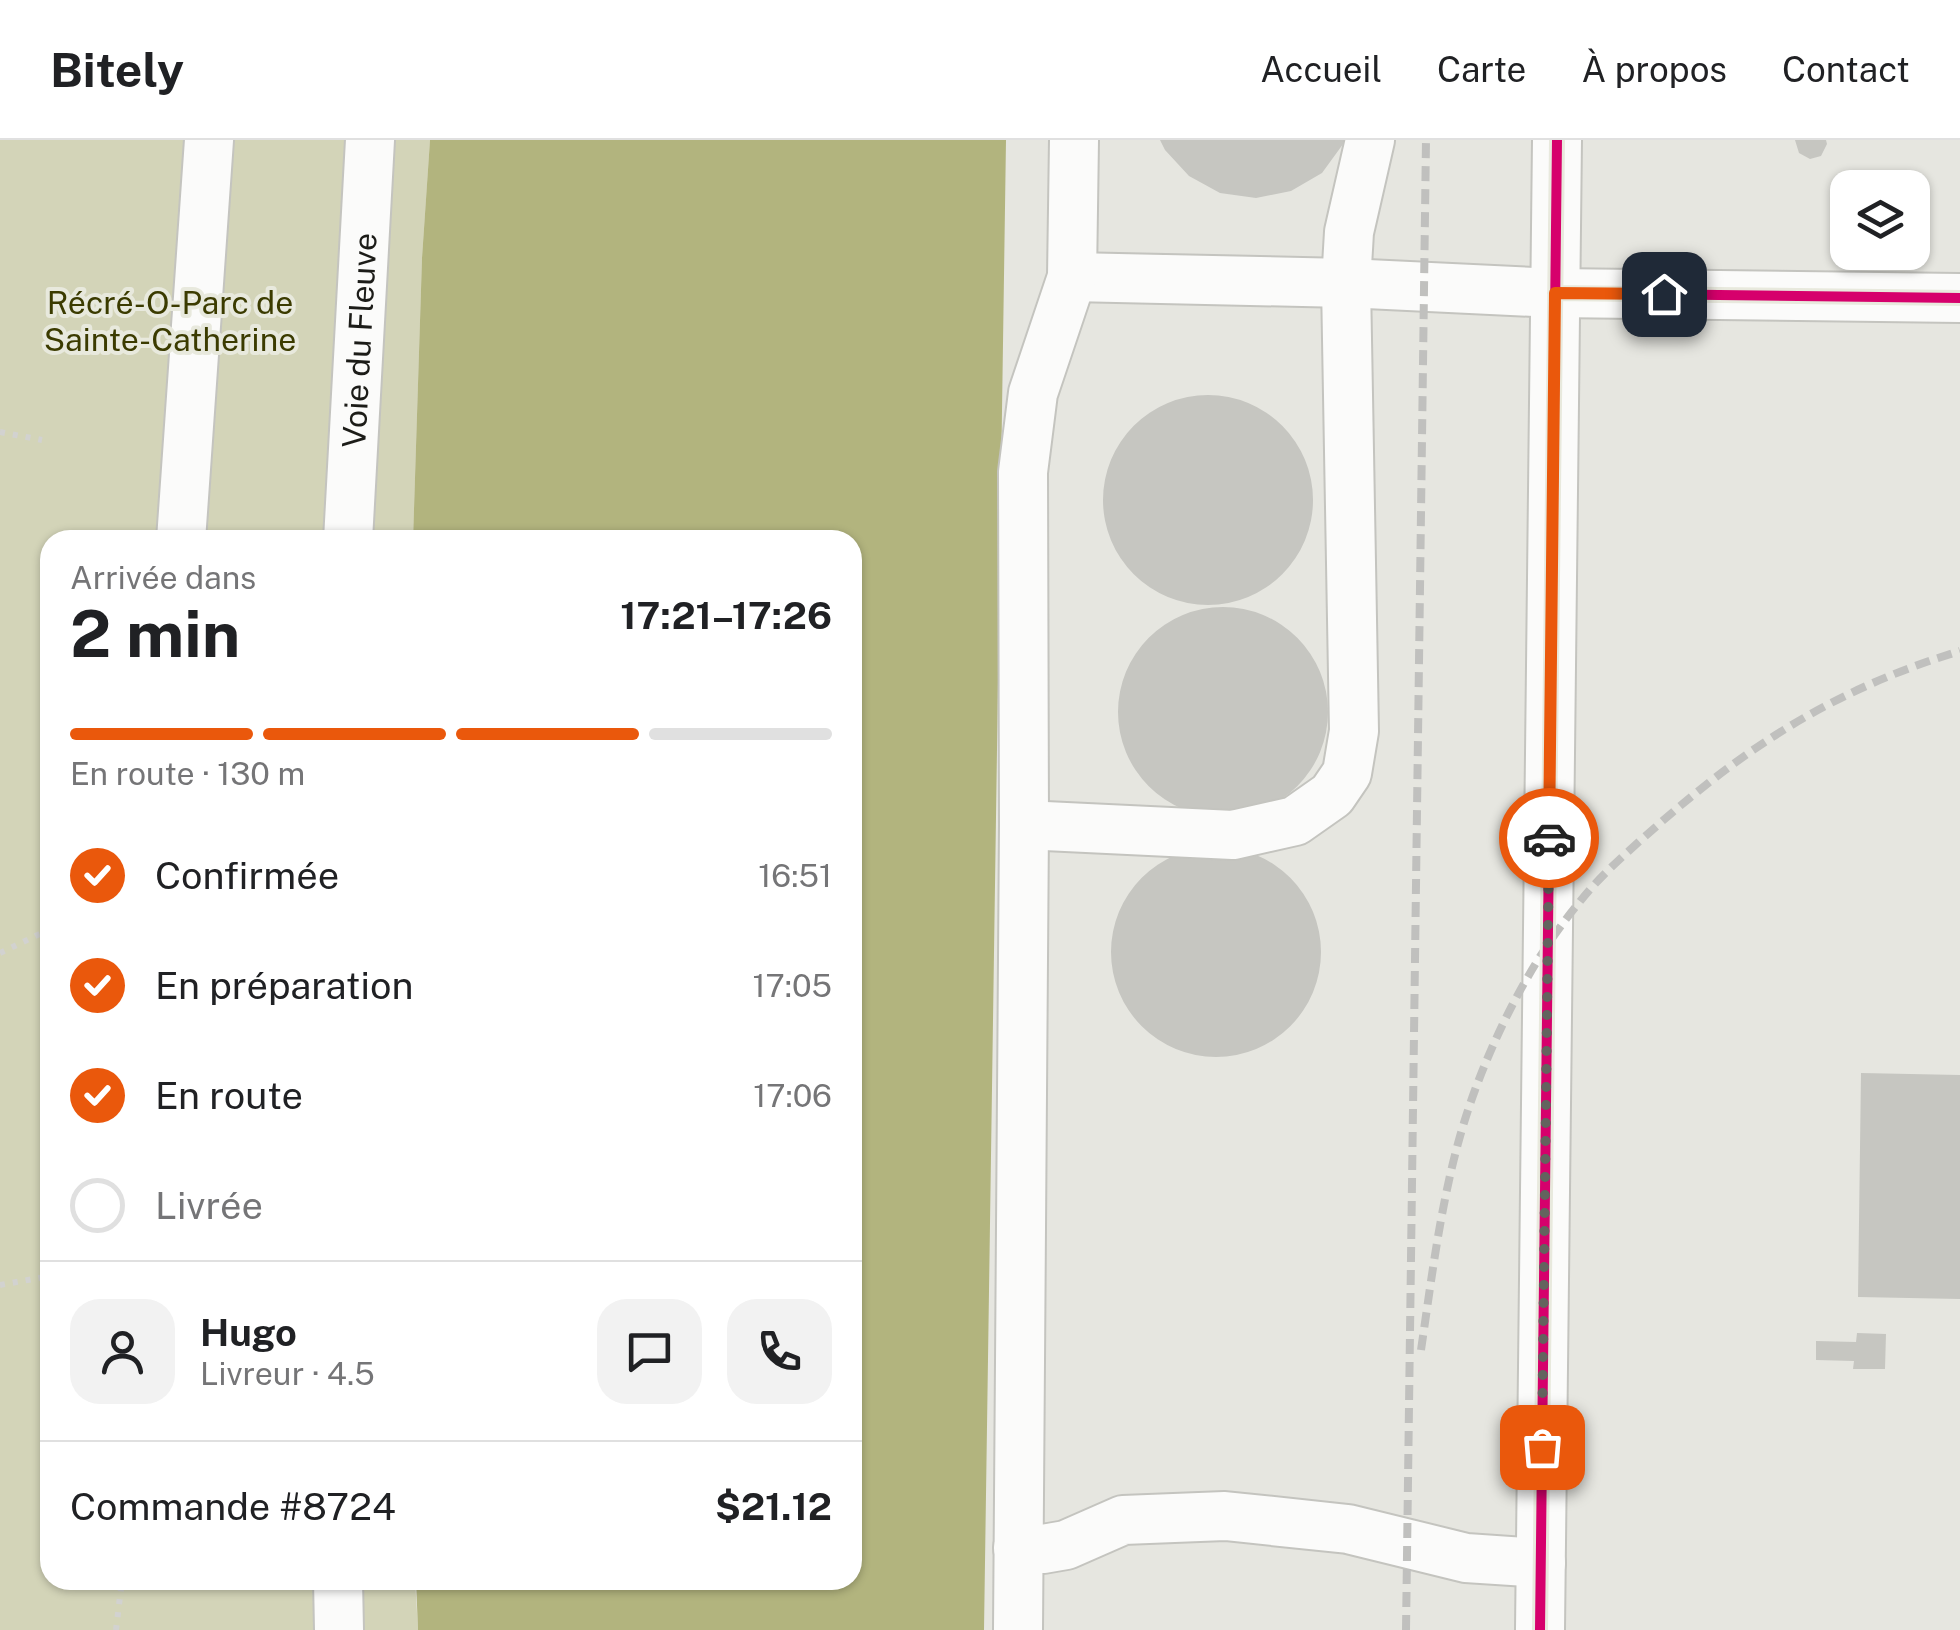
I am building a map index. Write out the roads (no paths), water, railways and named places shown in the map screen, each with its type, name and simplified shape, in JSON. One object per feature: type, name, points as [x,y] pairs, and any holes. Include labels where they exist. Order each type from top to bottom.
[{"type":"street","points":[[182,530],[209,140]]},
{"type":"street","name":"Voie du Fleuve","points":[[349,530],[370,140]]},
{"type":"street","points":[[1018,1630],[1023,472],[1034,393],[1072,277],[1074,140]]},
{"type":"street","points":[[1024,825],[1233,834],[1295,821],[1332,795],[1347,773],[1354,731],[1346,284],[1349,232],[1370,140]]},
{"type":"street","points":[[1540,1630],[1557,140]]},
{"type":"street","points":[[1072,277],[1555,293],[1960,298]]},
{"type":"street","points":[[1018,1548],[1066,1544],[1123,1520],[1225,1516],[1348,1529],[1466,1558],[1541,1563]]},
{"type":"street","points":[[338,1590],[339,1630]]},
{"type":"railway","points":[[1406,1630],[1426,140]]},
{"type":"railway","points":[[1421,1350],[1441,1218],[1464,1122],[1507,1017],[1532,969],[1562,925],[1596,882],[1627,852],[1729,767],[1837,700],[1960,651]]},
{"type":"park label","name":"Récré-O-Parc de Sainte-Catherine","points":[[170,320]]}]
